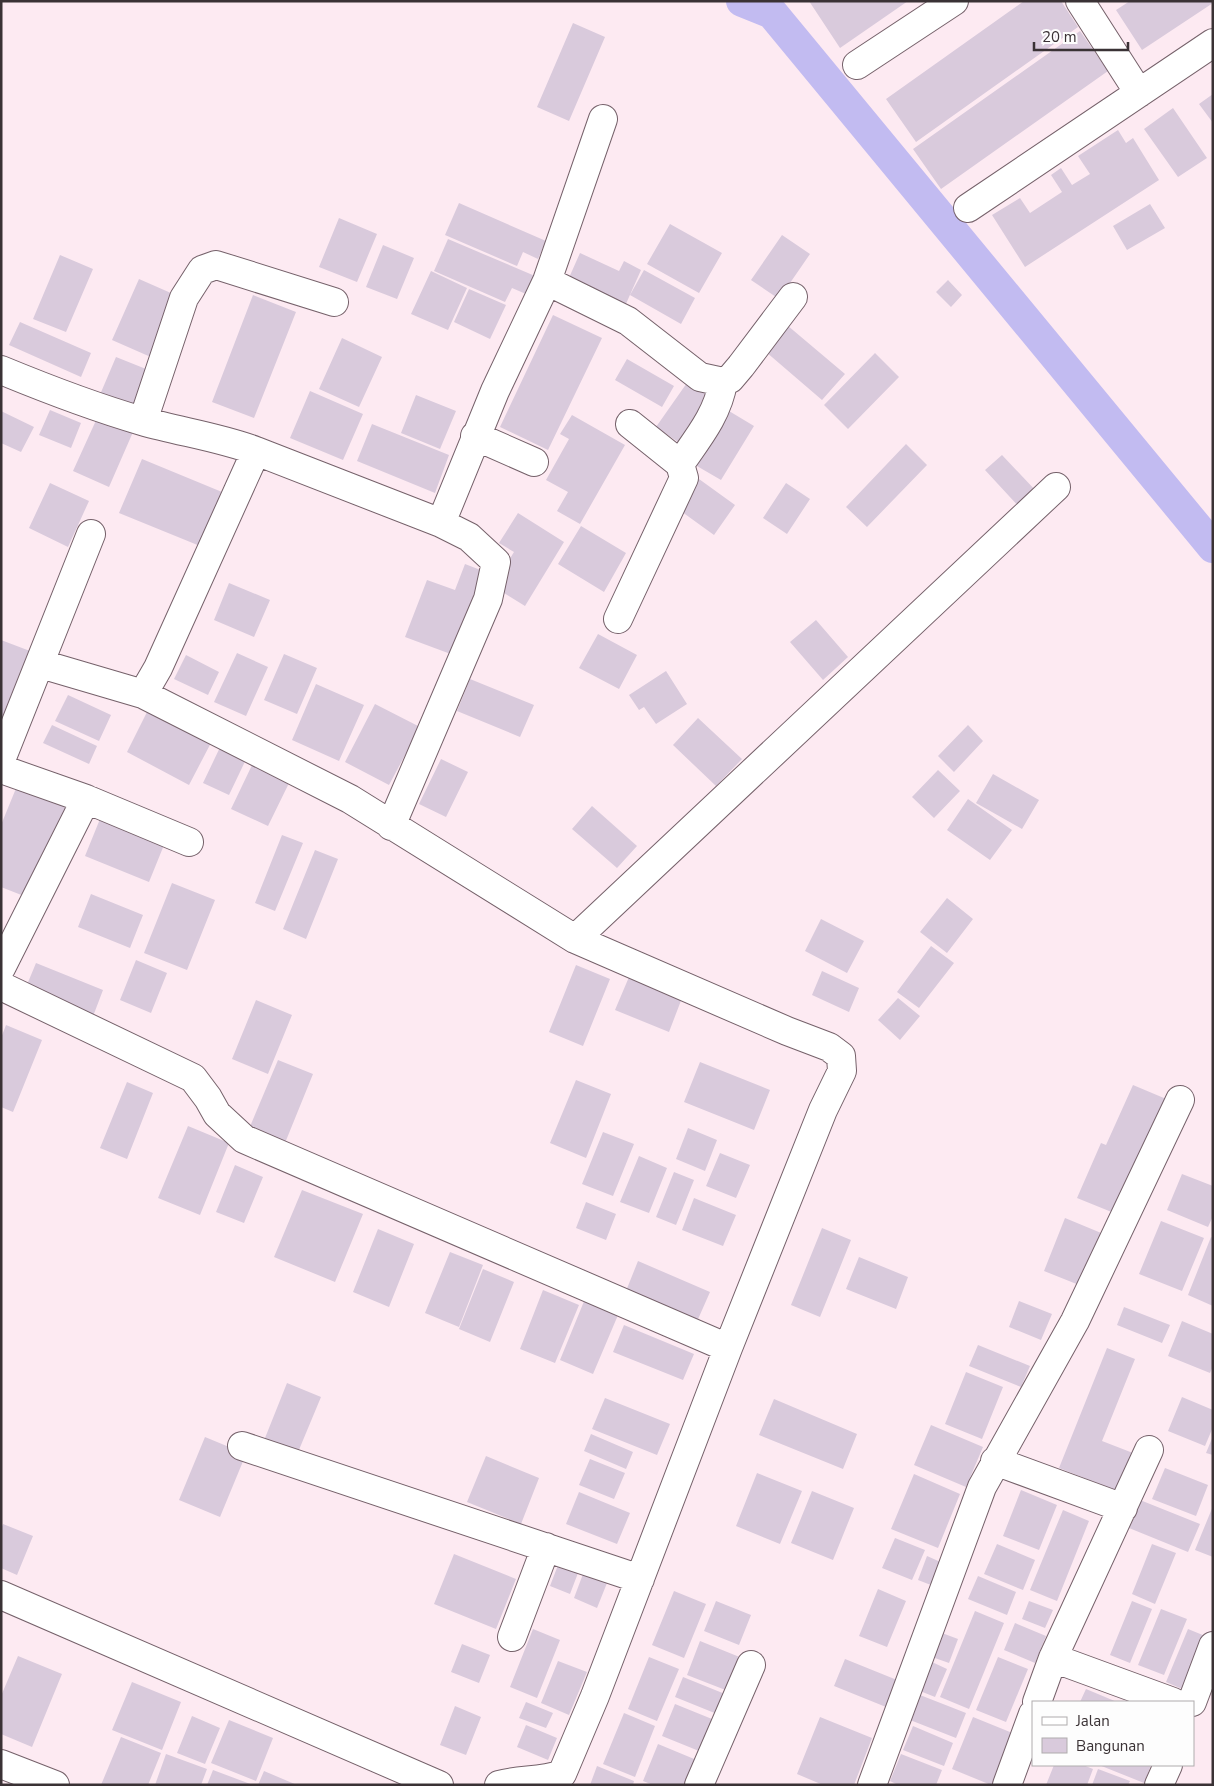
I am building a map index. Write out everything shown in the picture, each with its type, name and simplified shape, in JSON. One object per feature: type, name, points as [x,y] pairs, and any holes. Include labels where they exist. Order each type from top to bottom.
[{"type":"street","points":[[857,65],[954,1]]},
{"type":"street","points":[[1080,1],[1139,93]]},
{"type":"street","points":[[968,208],[1213,43]]},
{"type":"street","points":[[441,523],[475,436],[547,282],[603,119]]},
{"type":"street","points":[[143,421],[184,298],[202,270],[216,265],[334,302]]},
{"type":"street","points":[[547,282],[628,321],[700,377],[724,382],[730,380],[736,373],[793,297]]},
{"type":"street","points":[[1,370],[43,388],[143,421],[224,440],[256,451],[441,523],[469,537],[496,562],[488,598],[391,826]]},
{"type":"street","points":[[680,464],[712,418],[724,382]]},
{"type":"street","points":[[618,619],[684,478],[680,464],[630,424]]},
{"type":"street","points":[[475,436],[534,462]]},
{"type":"street","points":[[143,694],[158,668],[256,451]]},
{"type":"street","points":[[576,939],[1056,487]]},
{"type":"street","points":[[1,760],[41,664],[91,534]]},
{"type":"street","points":[[41,664],[143,694],[350,799],[576,939],[787,1032],[829,1047],[840,1056],[842,1071],[823,1110],[728,1348],[595,1696],[562,1774],[549,1779],[515,1783]]},
{"type":"street","points":[[1,769],[86,799],[189,842]]},
{"type":"street","points":[[1,968],[86,799]]},
{"type":"street","points":[[1,986],[193,1078],[217,1114],[244,1139],[728,1348]]},
{"type":"street","points":[[872,1785],[982,1487],[1075,1321],[1180,1100]]},
{"type":"street","points":[[242,1446],[640,1579]]},
{"type":"street","points":[[1037,1701],[1053,1658],[1149,1450]]},
{"type":"street","points":[[996,1461],[1123,1508]]},
{"type":"street","points":[[512,1636],[546,1547]]},
{"type":"street","points":[[1,1595],[439,1785]]},
{"type":"street","points":[[1192,1701],[1213,1646]]},
{"type":"street","points":[[1053,1658],[1170,1701]]},
{"type":"street","points":[[699,1785],[751,1665]]},
{"type":"street","points":[[1007,1785],[1032,1717]]},
{"type":"street","points":[[1,1764],[55,1785]]},
{"type":"street","points":[[1160,1785],[1168,1766]]},
{"type":"building","points":[[809,1],[908,1],[840,48]]},
{"type":"building","points":[[1024,1],[1061,1],[1078,27],[916,142],[886,99]]},
{"type":"building","points":[[1130,1],[1213,1],[1213,3],[1142,50],[1116,10]]},
{"type":"building","points":[[573,23],[605,37],[569,121],[537,107]]},
{"type":"building","points":[[1080,31],[1108,71],[941,189],[913,149]]},
{"type":"building","points":[[1213,94],[1213,123],[1199,104]]},
{"type":"building","points":[[1173,108],[1207,158],[1178,177],[1144,129]]},
{"type":"building","points":[[1118,130],[1126,143],[1133,138],[1159,180],[1025,267],[992,215],[1020,198],[1030,213],[1062,192],[1051,175],[1061,168],[1072,185],[1090,174],[1078,156]]},
{"type":"building","points":[[459,203],[546,241],[538,259],[523,252],[517,266],[445,235]]},
{"type":"building","points":[[1150,204],[1165,228],[1127,250],[1113,226]]},
{"type":"building","points":[[339,218],[377,234],[357,282],[319,267]]},
{"type":"building","points":[[670,224],[722,253],[699,293],[647,264]]},
{"type":"building","points":[[782,235],[810,254],[779,299],[751,280]]},
{"type":"building","points":[[448,239],[535,276],[526,294],[512,288],[505,302],[434,271]]},
{"type":"building","points":[[383,245],[414,258],[397,299],[366,287]]},
{"type":"building","points":[[580,253],[619,271],[624,261],[641,270],[625,306],[568,280]]},
{"type":"building","points":[[60,255],[93,269],[66,332],[33,319]]},
{"type":"building","points":[[644,270],[695,298],[681,324],[630,295]]},
{"type":"building","points":[[431,271],[467,288],[448,330],[411,314]]},
{"type":"building","points":[[139,279],[180,297],[153,358],[112,340]]},
{"type":"building","points":[[948,280],[962,295],[951,307],[936,292]]},
{"type":"building","points":[[469,289],[506,305],[490,339],[454,322]]},
{"type":"building","points":[[253,295],[296,312],[254,418],[212,402]]},
{"type":"building","points":[[553,315],[602,338],[548,450],[500,427]]},
{"type":"building","points":[[781,320],[845,374],[822,400],[759,346]]},
{"type":"building","points":[[20,322],[91,353],[81,377],[9,345]]},
{"type":"building","points":[[342,338],[382,357],[359,407],[319,389]]},
{"type":"building","points":[[875,353],[899,377],[848,429],[824,405]]},
{"type":"building","points":[[116,357],[151,371],[135,412],[99,397]]},
{"type":"building","points":[[627,359],[674,386],[662,407],[615,380]]},
{"type":"building","points":[[689,380],[713,397],[681,444],[656,427]]},
{"type":"building","points":[[310,391],[363,414],[343,460],[290,438]]},
{"type":"building","points":[[416,395],[456,411],[440,449],[401,433]]},
{"type":"building","points":[[724,408],[754,426],[721,480],[690,462]]},
{"type":"building","points":[[50,410],[81,423],[71,448],[39,435]]},
{"type":"building","points":[[1,411],[34,427],[21,452],[1,443]]},
{"type":"building","points":[[572,415],[625,445],[580,524],[557,511],[568,492],[546,480],[569,439],[560,434]]},
{"type":"building","points":[[98,416],[133,432],[109,487],[73,471]]},
{"type":"building","points":[[372,424],[449,455],[435,493],[357,461]]},
{"type":"building","points":[[906,444],[927,465],[867,527],[846,507]]},
{"type":"building","points":[[1002,455],[1037,492],[1020,508],[985,470]]},
{"type":"building","points":[[142,459],[222,492],[200,546],[119,513]]},
{"type":"building","points":[[699,479],[735,505],[714,535],[678,509]]},
{"type":"building","points":[[50,483],[89,501],[68,547],[29,528]]},
{"type":"building","points":[[786,483],[810,499],[787,534],[763,518]]},
{"type":"building","points":[[518,513],[564,542],[525,606],[493,586],[514,552],[499,543]]},
{"type":"building","points":[[581,526],[626,553],[604,592],[558,564]]},
{"type":"building","points":[[465,564],[483,571],[473,597],[478,599],[456,656],[405,637],[427,580],[455,590]]},
{"type":"building","points":[[229,583],[270,600],[254,637],[214,620]]},
{"type":"building","points":[[816,620],[848,657],[823,680],[790,642]]},
{"type":"building","points":[[598,634],[637,655],[619,689],[579,668]]},
{"type":"building","points":[[1,640],[30,651],[1,722]]},
{"type":"building","points":[[237,653],[268,667],[246,716],[214,702]]},
{"type":"building","points":[[284,654],[317,668],[297,714],[264,700]]},
{"type":"building","points":[[186,655],[219,672],[208,695],[174,679]]},
{"type":"building","points":[[666,671],[687,704],[656,724],[644,707],[639,710],[629,695]]},
{"type":"building","points":[[470,679],[534,705],[520,737],[457,711]]},
{"type":"building","points":[[316,684],[364,705],[339,761],[292,740]]},
{"type":"building","points":[[68,695],[111,715],[99,741],[55,721]]},
{"type":"building","points":[[375,704],[420,727],[389,785],[345,762]]},
{"type":"building","points":[[150,706],[213,739],[189,785],[127,752]]},
{"type":"building","points":[[698,718],[742,759],[716,786],[673,745]]},
{"type":"building","points":[[52,725],[97,746],[89,764],[43,743]]},
{"type":"building","points":[[968,725],[983,741],[954,772],[938,756]]},
{"type":"building","points":[[224,739],[250,751],[229,795],[203,783]]},
{"type":"building","points":[[441,759],[468,772],[446,817],[419,804]]},
{"type":"building","points":[[253,763],[290,781],[268,826],[231,809]]},
{"type":"building","points":[[938,770],[960,791],[934,818],[912,797]]},
{"type":"building","points":[[993,774],[1039,800],[1022,829],[976,803]]},
{"type":"building","points":[[17,786],[66,806],[29,898],[1,887],[1,825]]},
{"type":"building","points":[[968,799],[1012,830],[990,860],[947,830]]},
{"type":"building","points":[[592,806],[637,846],[617,868],[572,829]]},
{"type":"building","points":[[100,819],[164,845],[149,882],[85,856]]},
{"type":"building","points":[[282,835],[303,843],[275,911],[255,903]]},
{"type":"building","points":[[315,850],[338,859],[306,939],[283,929]]},
{"type":"building","points":[[172,883],[215,900],[187,970],[144,953]]},
{"type":"building","points":[[91,894],[143,915],[130,948],[78,927]]},
{"type":"building","points":[[947,898],[973,919],[947,953],[920,932]]},
{"type":"building","points":[[821,919],[864,941],[847,973],[805,951]]},
{"type":"building","points":[[931,946],[954,963],[919,1008],[897,992]]},
{"type":"building","points":[[136,960],[167,973],[151,1013],[120,1000]]},
{"type":"building","points":[[36,963],[103,990],[92,1019],[24,992]]},
{"type":"building","points":[[576,965],[610,979],[583,1046],[549,1032]]},
{"type":"building","points":[[822,971],[859,988],[849,1012],[812,995]]},
{"type":"building","points":[[629,977],[682,998],[669,1032],[615,1010]]},
{"type":"building","points":[[898,998],[920,1016],[900,1040],[878,1020]]},
{"type":"building","points":[[256,1000],[292,1015],[268,1074],[232,1059]]},
{"type":"building","points":[[6,1025],[42,1040],[13,1112],[1,1107],[1,1038]]},
{"type":"building","points":[[278,1060],[313,1074],[285,1143],[249,1129]]},
{"type":"building","points":[[700,1062],[770,1090],[754,1130],[684,1102]]},
{"type":"building","points":[[576,1080],[611,1094],[586,1158],[550,1143]]},
{"type":"building","points":[[127,1082],[153,1093],[127,1159],[100,1148]]},
{"type":"building","points":[[1133,1085],[1171,1101],[1114,1213],[1077,1198],[1101,1143],[1106,1145]]},
{"type":"building","points":[[188,1126],[229,1143],[200,1215],[158,1198]]},
{"type":"building","points":[[688,1128],[717,1140],[705,1171],[676,1159]]},
{"type":"building","points":[[603,1132],[634,1144],[613,1196],[582,1184]]},
{"type":"building","points":[[720,1153],[750,1165],[736,1198],[706,1186]]},
{"type":"building","points":[[639,1156],[667,1168],[649,1213],[620,1202]]},
{"type":"building","points":[[235,1165],[263,1177],[244,1223],[216,1212]]},
{"type":"building","points":[[674,1172],[694,1180],[676,1225],[656,1217]]},
{"type":"building","points":[[1182,1174],[1213,1186],[1213,1216],[1208,1227],[1167,1210]]},
{"type":"building","points":[[302,1190],[363,1214],[335,1282],[274,1257]]},
{"type":"building","points":[[694,1198],[736,1215],[723,1246],[682,1230]]},
{"type":"building","points":[[586,1202],[616,1214],[606,1240],[576,1228]]},
{"type":"building","points":[[1065,1218],[1106,1235],[1084,1287],[1044,1271]]},
{"type":"building","points":[[1161,1221],[1204,1238],[1182,1291],[1139,1274]]},
{"type":"building","points":[[822,1228],[851,1240],[820,1317],[791,1305]]},
{"type":"building","points":[[378,1229],[414,1244],[389,1307],[353,1292]]},
{"type":"building","points":[[1211,1237],[1213,1238],[1213,1306],[1188,1295]]},
{"type":"building","points":[[450,1252],[483,1265],[459,1327],[425,1313]]},
{"type":"building","points":[[859,1257],[908,1277],[896,1309],[846,1289]]},
{"type":"building","points":[[638,1261],[710,1292],[695,1326],[624,1296]]},
{"type":"building","points":[[483,1269],[514,1282],[490,1342],[459,1329]]},
{"type":"building","points":[[543,1290],[579,1305],[555,1363],[520,1349]]},
{"type":"building","points":[[587,1294],[621,1308],[593,1374],[560,1360]]},
{"type":"building","points":[[1019,1301],[1052,1314],[1041,1340],[1009,1327]]},
{"type":"building","points":[[1124,1307],[1170,1325],[1162,1343],[1117,1325]]},
{"type":"building","points":[[1182,1321],[1213,1334],[1213,1366],[1210,1373],[1168,1356]]},
{"type":"building","points":[[624,1325],[694,1354],[683,1380],[613,1352]]},
{"type":"building","points":[[978,1345],[1030,1366],[1021,1387],[969,1366]]},
{"type":"building","points":[[1107,1348],[1135,1359],[1102,1441],[1133,1453],[1117,1491],[1059,1468]]},
{"type":"building","points":[[966,1372],[1003,1387],[982,1439],[945,1424]]},
{"type":"building","points":[[287,1383],[321,1397],[296,1457],[263,1443]]},
{"type":"building","points":[[1182,1397],[1213,1410],[1213,1427],[1205,1446],[1168,1431]]},
{"type":"building","points":[[605,1398],[670,1424],[657,1455],[592,1429]]},
{"type":"building","points":[[774,1399],[857,1434],[843,1469],[759,1435]]},
{"type":"building","points":[[931,1425],[983,1447],[966,1487],[914,1465]]},
{"type":"building","points":[[591,1434],[633,1452],[626,1469],[584,1451]]},
{"type":"building","points":[[1213,1436],[1213,1455],[1206,1453]]},
{"type":"building","points":[[205,1437],[246,1454],[220,1517],[179,1500]]},
{"type":"building","points":[[486,1456],[539,1478],[521,1524],[467,1502]]},
{"type":"building","points":[[590,1459],[625,1473],[614,1499],[579,1485]]},
{"type":"building","points":[[1165,1468],[1208,1485],[1196,1516],[1152,1499]]},
{"type":"building","points":[[757,1473],[802,1491],[780,1544],[736,1526]]},
{"type":"building","points":[[914,1474],[960,1494],[938,1548],[891,1529]]},
{"type":"building","points":[[1021,1490],[1057,1505],[1039,1550],[1003,1536]]},
{"type":"building","points":[[812,1491],[854,1508],[833,1560],[791,1543]]},
{"type":"building","points":[[579,1492],[630,1513],[617,1544],[566,1524]]},
{"type":"building","points":[[1140,1500],[1200,1524],[1188,1552],[1129,1528]]},
{"type":"building","points":[[1213,1506],[1213,1557],[1195,1550]]},
{"type":"building","points":[[1063,1510],[1089,1521],[1057,1601],[1030,1590]]},
{"type":"building","points":[[3,1524],[33,1536],[17,1575],[1,1568],[1,1529]]},
{"type":"building","points":[[895,1538],[925,1550],[912,1580],[882,1568]]},
{"type":"building","points":[[997,1544],[1035,1560],[1023,1590],[984,1574]]},
{"type":"building","points":[[1152,1544],[1176,1553],[1155,1604],[1132,1594]]},
{"type":"building","points":[[454,1554],[516,1579],[496,1629],[434,1604]]},
{"type":"building","points":[[927,1556],[945,1564],[936,1587],[918,1580]]},
{"type":"building","points":[[558,1565],[578,1573],[570,1594],[550,1586]]},
{"type":"building","points":[[583,1574],[607,1583],[597,1608],[574,1598]]},
{"type":"building","points":[[978,1576],[1016,1592],[1007,1615],[968,1599]]},
{"type":"building","points":[[878,1589],[906,1601],[887,1647],[859,1636]]},
{"type":"building","points":[[674,1591],[706,1604],[684,1658],[652,1645]]},
{"type":"building","points":[[716,1601],[751,1615],[739,1645],[704,1631]]},
{"type":"building","points":[[1029,1601],[1053,1610],[1045,1628],[1022,1619]]},
{"type":"building","points":[[1132,1601],[1152,1609],[1130,1663],[1110,1655]]},
{"type":"building","points":[[1161,1609],[1187,1619],[1164,1675],[1138,1665]]},
{"type":"building","points":[[975,1611],[1004,1623],[969,1709],[940,1697]]},
{"type":"building","points":[[1015,1623],[1046,1636],[1035,1663],[1004,1650]]},
{"type":"building","points":[[533,1629],[560,1640],[537,1698],[510,1687]]},
{"type":"building","points":[[1188,1629],[1210,1638],[1189,1692],[1166,1682]]},
{"type":"building","points":[[942,1633],[958,1639],[949,1663],[932,1657]]},
{"type":"building","points":[[700,1641],[742,1658],[728,1691],[687,1675]]},
{"type":"building","points":[[462,1644],[490,1655],[479,1683],[451,1672]]},
{"type":"building","points":[[18,1656],[62,1674],[32,1747],[1,1734],[1,1696]]},
{"type":"building","points":[[649,1657],[679,1669],[657,1721],[628,1709]]},
{"type":"building","points":[[998,1657],[1028,1669],[1006,1722],[976,1710]]},
{"type":"building","points":[[845,1659],[897,1680],[886,1707],[834,1686]]},
{"type":"building","points":[[558,1661],[587,1672],[569,1715],[541,1703]]},
{"type":"building","points":[[932,1662],[947,1669],[935,1697],[920,1691]]},
{"type":"building","points":[[683,1677],[725,1694],[717,1714],[675,1697]]},
{"type":"building","points":[[132,1682],[181,1702],[162,1750],[112,1730]]},
{"type":"building","points":[[1086,1689],[1115,1701],[1080,1701]]},
{"type":"building","points":[[920,1695],[966,1713],[956,1738],[910,1720]]},
{"type":"building","points":[[526,1702],[553,1713],[546,1728],[519,1718]]},
{"type":"building","points":[[675,1704],[712,1719],[699,1751],[662,1736]]},
{"type":"building","points":[[455,1706],[481,1717],[466,1755],[440,1745]]},
{"type":"building","points":[[624,1713],[655,1726],[635,1777],[603,1764]]},
{"type":"building","points":[[192,1716],[220,1728],[205,1764],[177,1753]]},
{"type":"building","points":[[820,1717],[872,1738],[854,1785],[823,1785],[797,1774]]},
{"type":"building","points":[[973,1717],[1020,1736],[1001,1785],[991,1785],[952,1769]]},
{"type":"building","points":[[229,1720],[273,1738],[256,1781],[211,1763]]},
{"type":"building","points":[[526,1725],[557,1738],[548,1760],[517,1747]]},
{"type":"building","points":[[913,1726],[953,1743],[944,1766],[903,1750]]},
{"type":"building","points":[[121,1737],[161,1753],[148,1785],[101,1785]]},
{"type":"building","points":[[658,1744],[699,1761],[689,1785],[653,1785],[643,1781]]},
{"type":"building","points":[[166,1754],[207,1769],[201,1785],[155,1785]]},
{"type":"building","points":[[901,1754],[942,1770],[936,1785],[898,1785],[890,1781]]},
{"type":"building","points":[[597,1766],[634,1781],[633,1785],[590,1785]]},
{"type":"building","points":[[1054,1766],[1086,1766],[1093,1769],[1087,1785],[1046,1785]]},
{"type":"building","points":[[1102,1766],[1151,1766],[1144,1783]]},
{"type":"building","points":[[1098,1769],[1130,1781],[1128,1785],[1092,1785]]},
{"type":"building","points":[[213,1770],[253,1785],[207,1785]]},
{"type":"building","points":[[264,1771],[297,1785],[258,1785]]},
{"type":"waterway","points":[[742,1],[772,13],[1213,547]]}]
